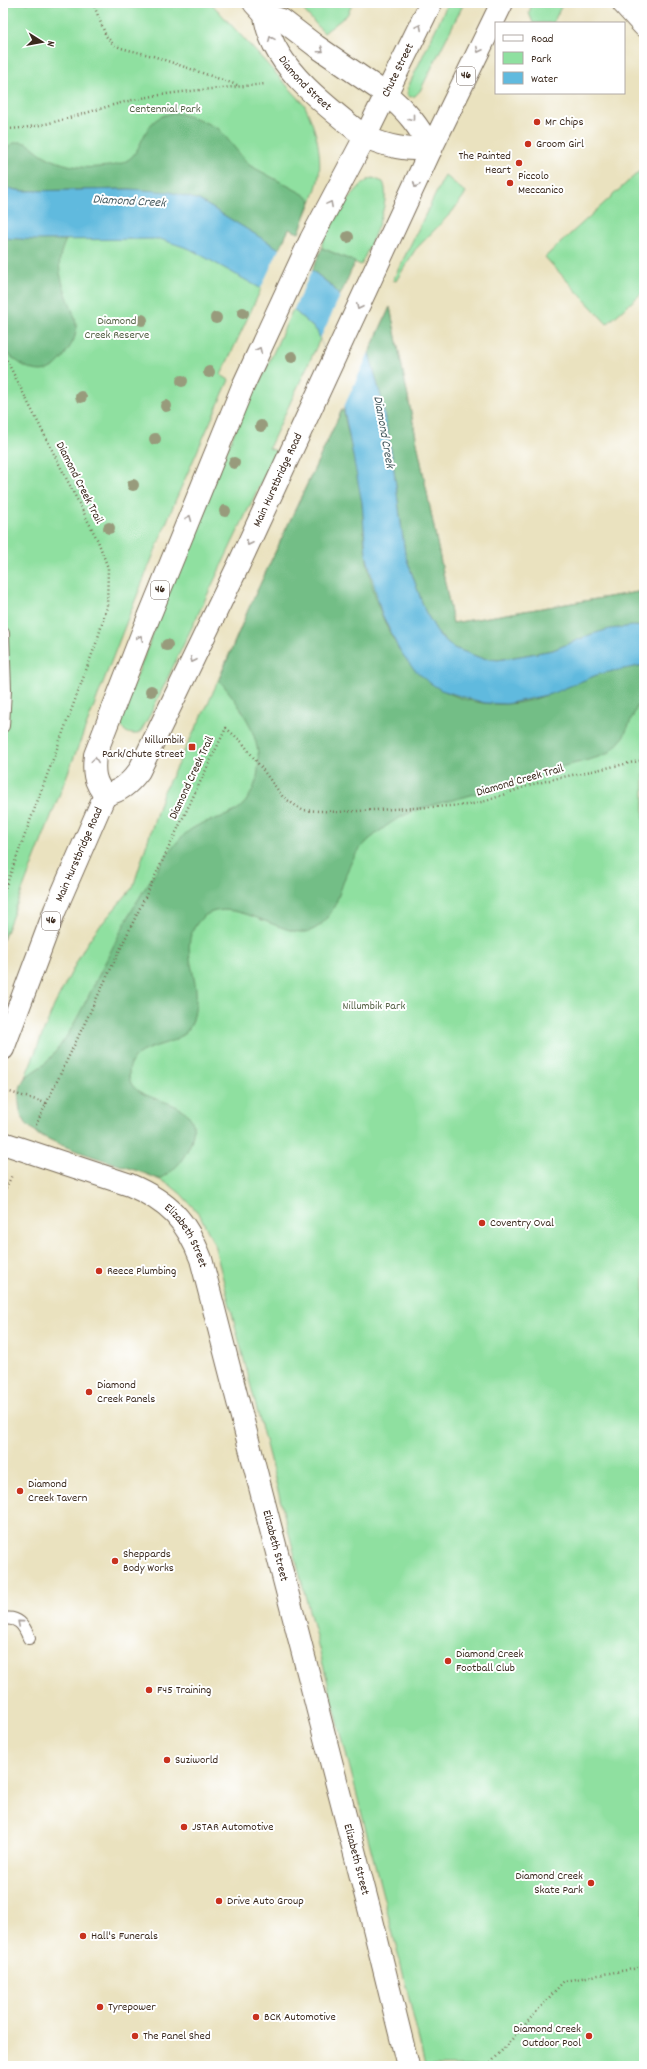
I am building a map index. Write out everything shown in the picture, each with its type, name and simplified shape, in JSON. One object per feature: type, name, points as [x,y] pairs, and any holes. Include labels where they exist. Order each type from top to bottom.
[{"type":"main road","name":"Chute Street","points":[[365,137],[431,3]]},
{"type":"main road","name":"46","points":[[431,149],[502,3]]},
{"type":"main road","points":[[623,3],[644,26]]},
{"type":"main road","name":"Diamond Street","points":[[260,9],[282,20],[319,48],[386,94],[404,109],[419,127],[431,149],[408,150],[388,146],[365,137],[327,107],[296,75],[277,51],[270,38],[260,9]]},
{"type":"main road","name":"Main Hurstbridge Road","points":[[105,795],[97,785],[93,772],[95,755],[139,641],[243,386],[311,239],[365,137]]},
{"type":"main road","name":"Main Hurstbridge Road","points":[[105,795],[118,792],[129,784],[139,771],[289,457],[431,149]]},
{"type":"main road","name":"Main Hurstbridge Road","points":[[3,1049],[55,910],[105,795]]},
{"type":"main road","name":"Elizabeth Street","points":[[3,1143],[130,1185],[149,1193],[166,1204],[180,1218],[192,1236],[201,1259],[364,1889],[408,2066]]},
{"type":"lane","points":[[3,633],[5,690],[3,726]]},
{"type":"lane","points":[[3,1619],[14,1619],[21,1622],[29,1638]]},
{"type":"path","points":[[93,3],[106,36],[113,44],[126,50],[153,56],[240,86]]},
{"type":"path","points":[[3,129],[20,128],[60,121],[148,97],[268,84]]},
{"type":"path","name":"Diamond Creek Trail","points":[[3,894],[97,641],[107,607],[108,568],[98,541],[4,355]]},
{"type":"path","name":"Diamond Creek Trail","points":[[3,1090],[46,1103],[226,728],[242,742],[283,797],[302,810],[338,812],[468,805],[505,796],[544,782],[644,760]]},
{"type":"path","points":[[488,2066],[564,1981],[644,1967]]},
{"type":"green space","name":"Diamond Creek Reserve","points":[[3,3],[211,3],[304,104],[317,139],[320,166],[316,189],[299,233],[289,229],[221,375],[229,380],[176,499],[132,608],[3,940]]},
{"type":"green space","points":[[297,3],[353,3],[347,15],[324,33]]},
{"type":"green space","points":[[448,3],[464,3],[420,91],[415,96],[410,97],[407,94],[409,85]]},
{"type":"green space","points":[[532,3],[563,3],[554,22],[533,22],[529,13]]},
{"type":"green space","points":[[177,113],[198,119],[219,129],[249,165],[303,194],[311,200],[299,233],[289,229],[279,249],[199,200],[130,189],[24,191],[3,188],[3,150],[15,143],[26,143],[43,155],[70,166],[113,166],[123,163],[133,156],[150,126],[156,120],[165,115]]},
{"type":"green space","points":[[644,167],[644,291],[607,324],[545,257]]},
{"type":"green space","points":[[445,175],[466,193],[452,212],[415,250],[396,281],[393,280]]},
{"type":"green space","points":[[373,178],[383,182],[385,201],[379,224],[361,265],[322,248],[322,243],[337,216],[351,196],[366,181]]},
{"type":"green space","points":[[3,238],[66,240],[62,249],[59,266],[62,281],[75,319],[76,331],[73,341],[64,356],[49,369],[41,371],[26,367],[3,350]]},
{"type":"green space","points":[[322,248],[355,262],[340,296],[333,287],[312,270]]},
{"type":"green space","name":"Nillumbik Park","points":[[390,307],[453,623],[644,591],[644,2066],[425,2066],[401,1965],[214,1244],[200,1215],[181,1194],[170,1185],[146,1173],[38,1135],[23,1119],[20,1109],[19,1099],[21,1087],[54,1006],[84,948],[94,933],[133,887],[163,793],[208,704],[248,610]]},
{"type":"green space","points":[[390,307],[453,623],[644,591],[644,627],[633,626],[592,634],[553,650],[498,660],[481,658],[454,648],[439,635],[425,611],[405,554],[392,455],[381,397],[369,353]]},
{"type":"green space","points":[[293,309],[317,331],[321,337],[269,448],[276,451],[150,715],[141,731],[137,734],[127,732],[123,728],[121,718],[174,578],[252,390],[256,391]]},
{"type":"green space","points":[[343,408],[356,467],[363,509],[365,548],[372,583],[380,610],[392,636],[407,659],[425,678],[448,693],[474,702],[505,704],[518,703],[542,697],[605,672],[644,665],[644,697],[637,707],[623,738],[609,753],[552,769],[475,794],[420,809],[399,818],[390,824],[376,834],[357,852],[348,870],[337,901],[327,919],[310,931],[298,932],[235,911],[219,910],[205,915],[194,928],[189,943],[196,994],[196,1006],[192,1023],[186,1032],[177,1039],[145,1050],[137,1055],[131,1063],[129,1075],[133,1086],[142,1093],[181,1109],[190,1117],[193,1129],[189,1147],[180,1162],[168,1174],[158,1179],[144,1173],[84,1154],[46,1138],[32,1129],[23,1119],[21,1114],[19,1096],[21,1085],[29,1074],[47,1062],[70,1031],[144,889],[174,846],[185,834],[195,827],[233,812],[249,797],[255,784],[258,769],[256,741],[251,728],[237,703],[219,680],[248,610]]},
{"type":"water","name":"Diamond Creek","points":[[3,188],[24,191],[130,189],[170,192],[199,200],[304,264],[333,287],[363,331],[381,397],[392,455],[405,554],[425,611],[439,635],[454,648],[481,658],[498,660],[553,650],[592,634],[610,629],[633,626],[644,627],[644,665],[599,674],[551,694],[506,704],[485,703],[457,695],[441,690],[427,681],[411,666],[398,648],[381,612],[366,554],[362,503],[339,384],[317,331],[285,302],[190,249],[160,239],[36,240],[3,238]]},
{"type":"pier","points":[[280,247],[313,268],[293,311],[260,290]]},
{"type":"pier","points":[[341,294],[354,309],[365,330],[370,350],[342,411],[337,385],[330,362],[320,339]]},
{"type":"place","name":"Mr Chips","points":[[537,122]]},
{"type":"place","name":"Groom Girl","points":[[528,144]]},
{"type":"place","name":"The Painted Heart","points":[[519,163]]},
{"type":"place","name":"Piccolo Meccanico","points":[[510,183]]},
{"type":"place","name":"Nillumbik Park/Chute Street","points":[[192,747]]},
{"type":"place","name":"Coventry Oval","points":[[482,1223]]},
{"type":"place","name":"Reece Plumbing","points":[[99,1271]]},
{"type":"place","name":"Diamond Creek Panels","points":[[89,1392]]},
{"type":"place","name":"Diamond Creek Tavern","points":[[20,1491]]},
{"type":"place","name":"Sheppards Body Works","points":[[115,1561]]},
{"type":"place","name":"Diamond Creek Football Club","points":[[448,1661]]},
{"type":"place","name":"F45 Training","points":[[149,1690]]},
{"type":"place","name":"Suziworld","points":[[167,1760]]},
{"type":"place","name":"JSTAR Automotive","points":[[184,1827]]},
{"type":"place","name":"Diamond Creek Skate Park","points":[[591,1883]]},
{"type":"place","name":"Drive Auto Group","points":[[219,1901]]},
{"type":"place","name":"Hall's Funerals","points":[[83,1936]]},
{"type":"place","name":"Tyrepower","points":[[100,2007]]},
{"type":"place","name":"BCK Automotive","points":[[256,2017]]},
{"type":"place","name":"The Panel Shed","points":[[135,2036]]},
{"type":"place","name":"Diamond Creek Outdoor Pool","points":[[589,2036]]},
{"type":"park label","name":"Centennial Park","points":[[165,109]]}]
